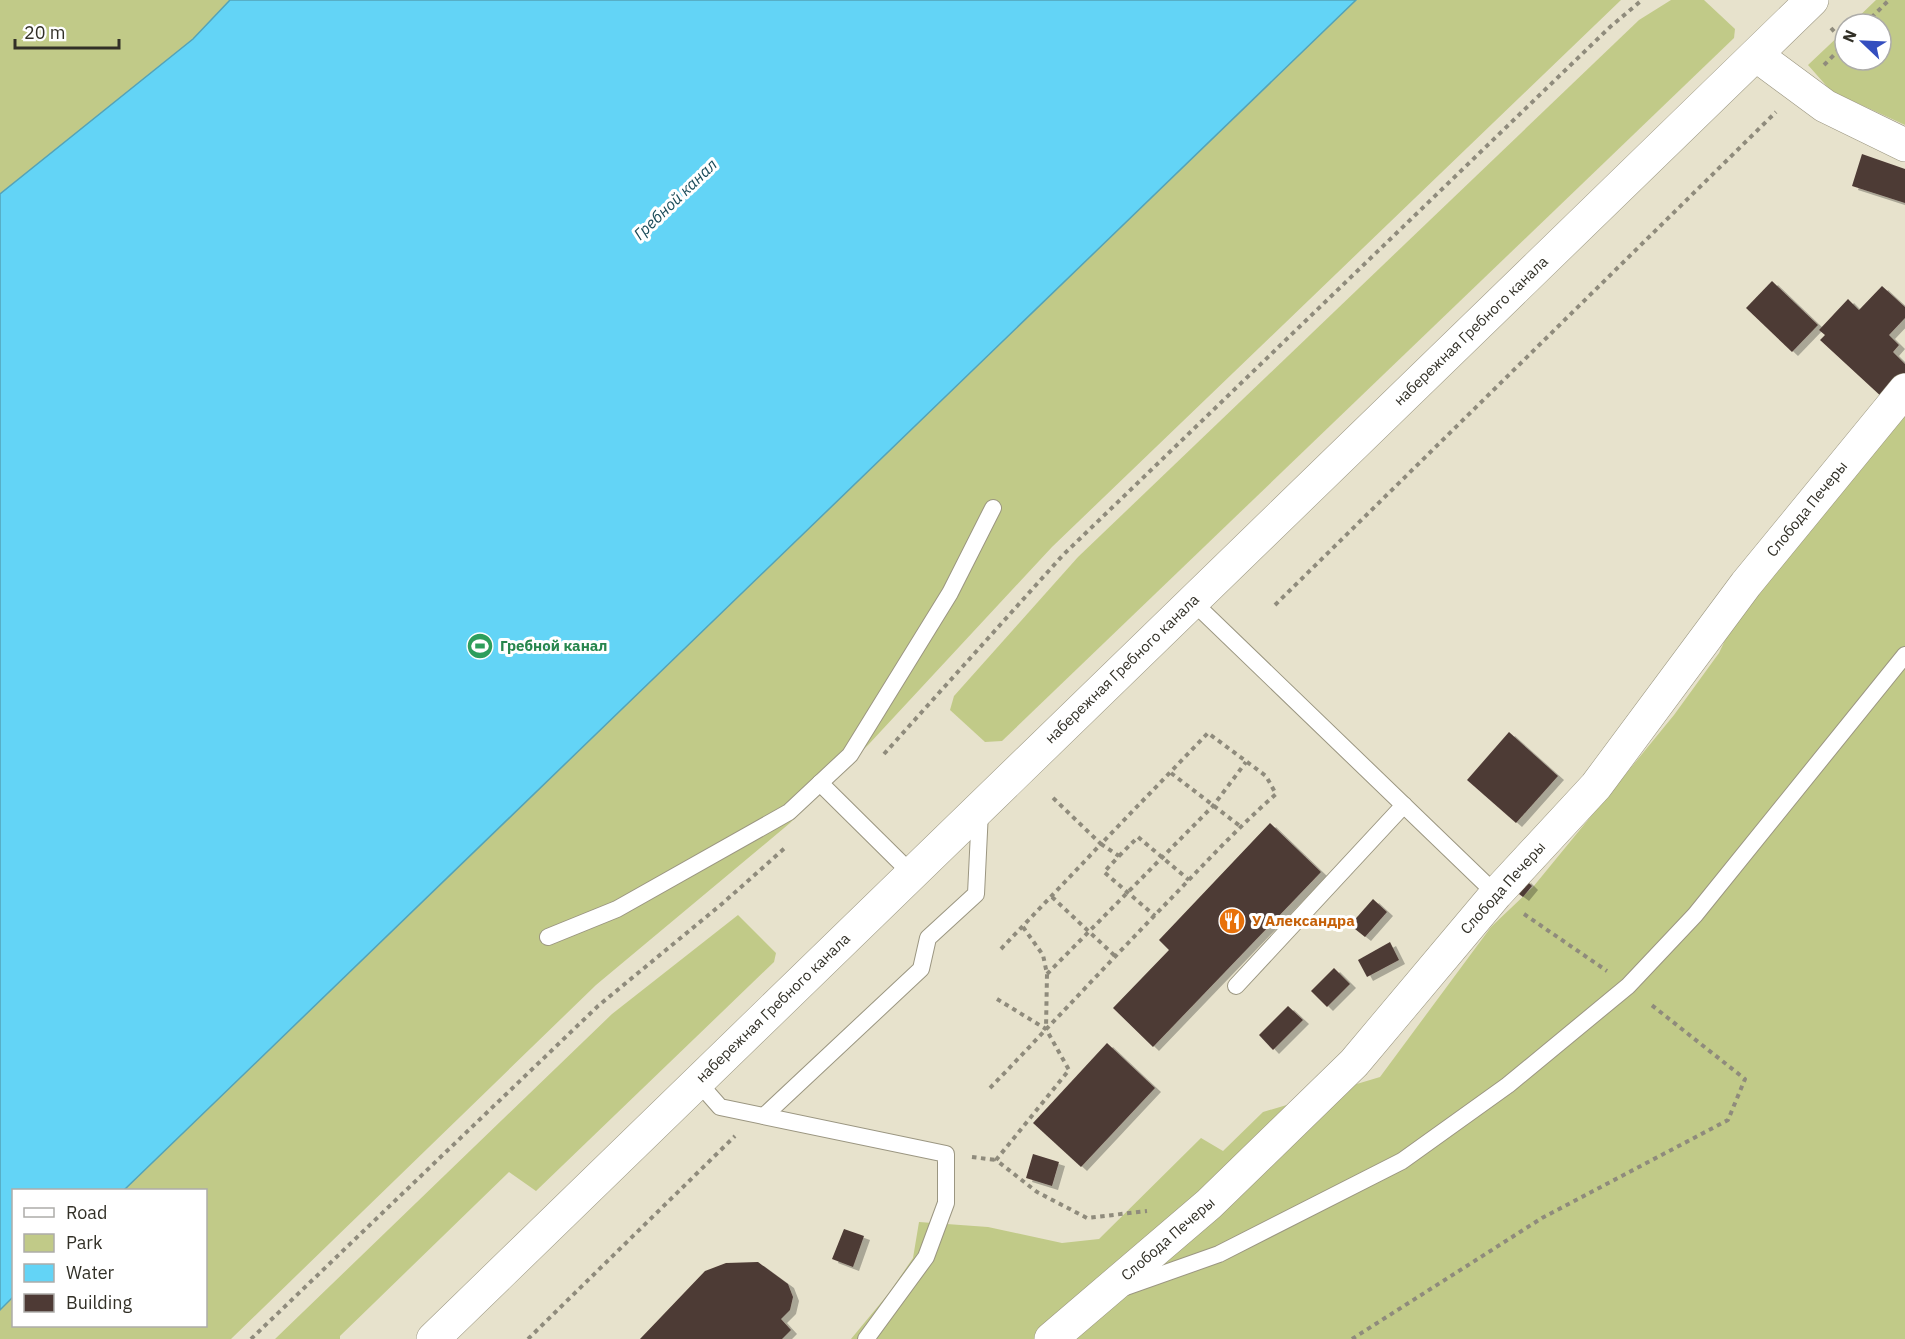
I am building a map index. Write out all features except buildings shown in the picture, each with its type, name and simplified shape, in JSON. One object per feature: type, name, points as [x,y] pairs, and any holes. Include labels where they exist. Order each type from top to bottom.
[{"type":"street","name":"набережная Гребного канала","points":[[432,1339],[1812,0]]},
{"type":"street","points":[[1756,55],[1825,106],[1905,145]]},
{"type":"street","name":"Слобода Печеры","points":[[1051,1339],[1209,1204],[1354,1064],[1496,894],[1596,786],[1746,584],[1905,390]]},
{"type":"lane","points":[[548,937],[617,909],[789,812],[850,755],[950,593],[993,508]]},
{"type":"lane","points":[[1192,601],[1496,894]]},
{"type":"lane","points":[[1102,1296],[1219,1254],[1402,1161],[1508,1085],[1628,986],[1695,915],[1905,655]]},
{"type":"lane","points":[[820,783],[912,874]]},
{"type":"lane","points":[[1236,986],[1404,805]]},
{"type":"lane","points":[[760,1115],[921,969],[928,938],[975,894],[980,807]]},
{"type":"lane","points":[[698,1082],[720,1107],[946,1154],[946,1203],[926,1257],[866,1339]]},
{"type":"path","points":[[882,757],[1063,555],[1610,27],[1642,0]]},
{"type":"path","points":[[1877,12],[1889,0]]},
{"type":"path","points":[[1275,605],[1833,57]]},
{"type":"path","points":[[990,1088],[1240,826],[1276,794],[1266,776],[1208,733],[1001,949]]},
{"type":"path","points":[[1047,974],[1213,806],[1246,762]]},
{"type":"path","points":[[1171,773],[1240,826]]},
{"type":"path","points":[[1050,795],[1101,844],[1119,856]]},
{"type":"path","points":[[1155,916],[1104,872],[1119,856],[1138,837],[1189,880]]},
{"type":"path","points":[[251,1339],[598,1006],[723,903],[793,840]]},
{"type":"path","points":[[1352,1339],[1542,1218],[1728,1120],[1745,1079],[1628,986],[1496,894]]},
{"type":"path","points":[[1052,897],[1115,956]]},
{"type":"path","points":[[1023,927],[1043,955],[1047,974],[1046,1029]]},
{"type":"path","points":[[997,999],[1046,1029],[1069,1070],[996,1160],[1037,1192],[1087,1218],[1154,1210]]},
{"type":"path","points":[[528,1339],[760,1115]]},
{"type":"green space","name":"Гребной канал","points":[[0,0],[1621,0],[1052,547],[869,744],[790,823],[596,985],[231,1339],[0,1339]]},
{"type":"green space","points":[[1671,0],[1704,0],[1735,29],[1734,38],[1002,741],[985,742],[950,710],[954,696],[1078,557],[1639,20]]},
{"type":"green space","points":[[1876,0],[1905,0],[1905,125],[1831,91],[1808,65],[1833,41],[1833,72],[1893,72],[1893,12],[1864,12]]},
{"type":"green space","points":[[1905,414],[1905,1339],[851,1339],[889,1293],[913,1258],[919,1222],[988,1227],[1062,1243],[1099,1239],[1201,1138],[1223,1151],[1263,1112],[1380,1077],[1491,927],[1533,887],[1674,715],[1719,653],[1734,621]]},
{"type":"green space","points":[[738,915],[776,953],[774,962],[536,1191],[509,1172],[340,1336],[340,1339],[275,1339],[612,1014]]},
{"type":"water","name":"Гребной канал","points":[[230,0],[1356,0],[125,1189],[12,1189],[12,1298],[0,1310],[0,194],[193,39]]},
{"type":"place","name":"Гребной канал","points":[[480,646]]},
{"type":"place","name":"У Александра","points":[[1232,921]]}]
